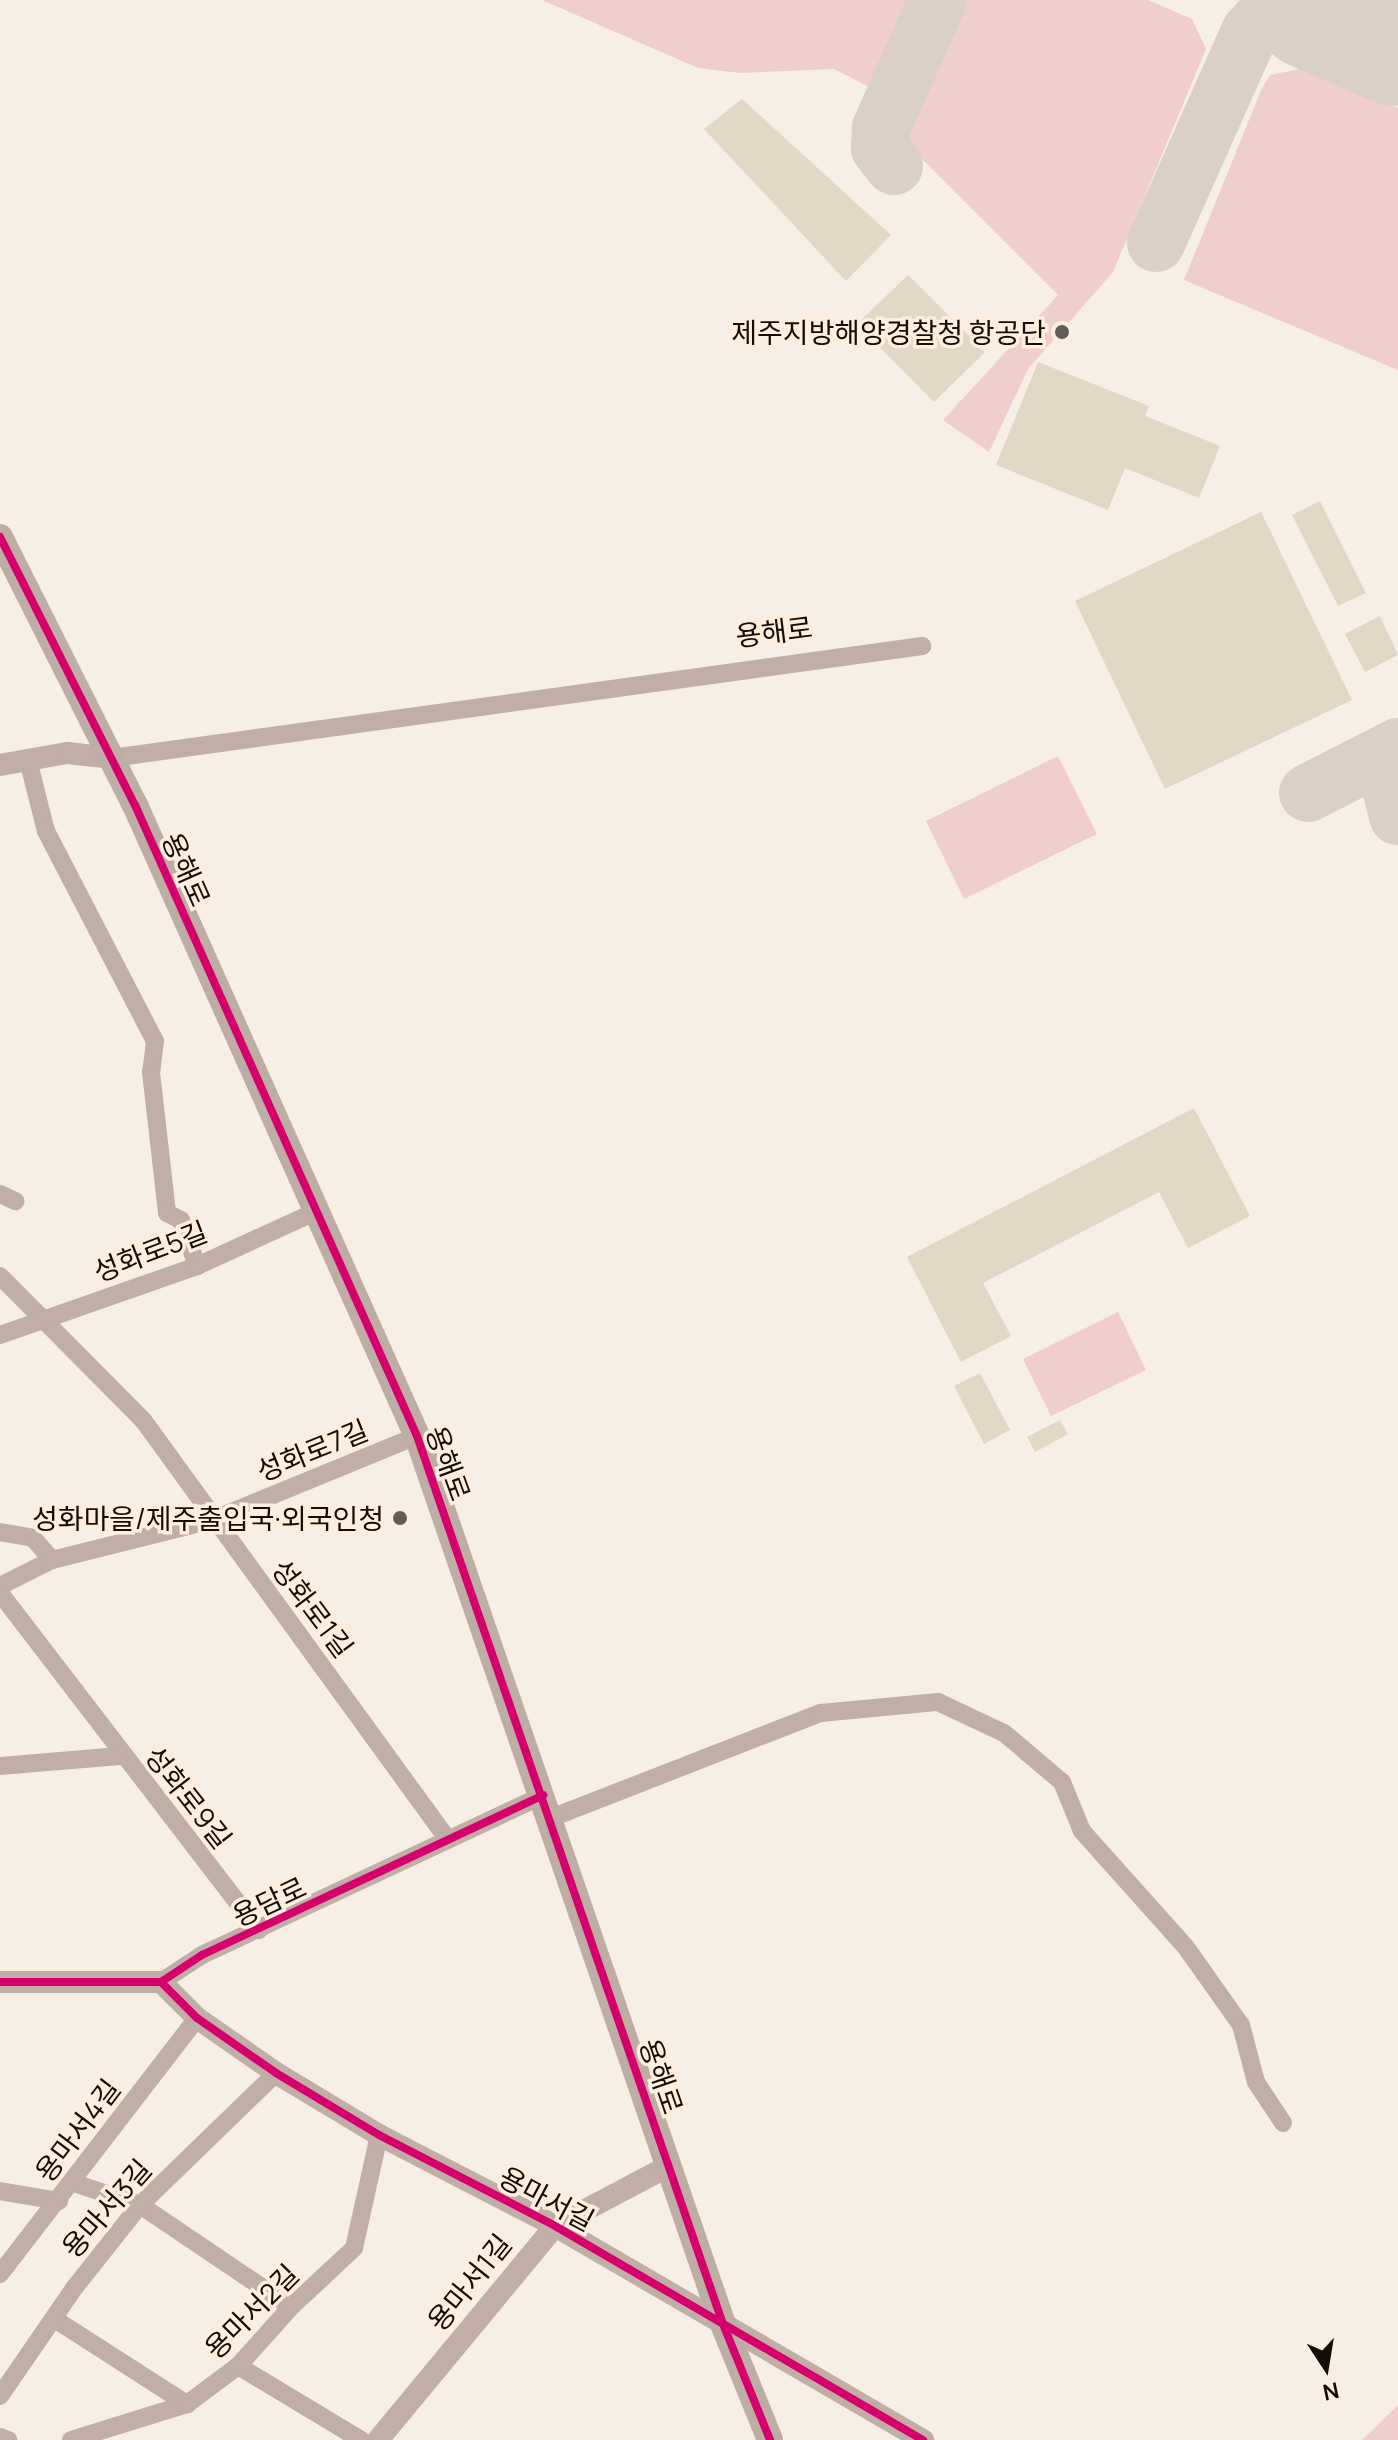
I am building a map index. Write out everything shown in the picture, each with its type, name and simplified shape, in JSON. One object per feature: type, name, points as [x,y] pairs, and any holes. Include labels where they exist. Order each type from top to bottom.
[{"type":"main road","name":"용해로","points":[[0,537],[112,758],[417,1436],[723,2324],[770,2440]]},
{"type":"street","name":"용해로","points":[[112,758],[922,646]]},
{"type":"street","points":[[0,765],[67,753],[112,758]]},
{"type":"street","points":[[28,760],[46,831],[155,1041],[151,1072],[167,1213],[181,1220],[197,1266]]},
{"type":"street","name":"성화로5길","points":[[0,1335],[197,1266],[317,1211]]},
{"type":"street","name":"성화로1길","points":[[0,1276],[143,1420],[212,1520],[446,1837]]},
{"type":"street","name":"성화로7길","points":[[0,1586],[52,1560],[212,1520],[417,1436]]},
{"type":"street","points":[[0,1532],[33,1538],[52,1560]]},
{"type":"street","points":[[0,1593],[120,1756]]},
{"type":"street","name":"용담로","points":[[161,1982],[202,1955],[446,1837],[547,1807],[821,1713],[938,1702],[1004,1733],[1062,1782],[1082,1831],[1185,1946],[1241,2025],[1256,2082],[1283,2123]]},
{"type":"street","name":"성화로9길","points":[[0,1766],[120,1756],[259,1930]]},
{"type":"street","points":[[0,1982],[161,1982]]},
{"type":"street","name":"용마서길","points":[[161,1982],[197,2018],[276,2073],[379,2135],[555,2226],[923,2440]]},
{"type":"street","name":"용마서4길","points":[[0,2274],[74,2183],[197,2018]]},
{"type":"street","name":"용마서3길","points":[[0,2396],[56,2320],[75,2287],[140,2205],[276,2073]]},
{"type":"street","name":"용마서2길","points":[[71,2440],[187,2404],[238,2366],[291,2307],[354,2248],[379,2135]]},
{"type":"street","name":"용마서1길","points":[[378,2440],[555,2226],[669,2166]]},
{"type":"street","points":[[74,2183],[140,2205],[291,2307]]},
{"type":"street","points":[[0,2191],[59,2201]]},
{"type":"street","points":[[56,2320],[187,2404]]},
{"type":"street","points":[[238,2366],[361,2440]]},
{"type":"street","points":[[0,2437],[8,2440]]},
{"type":"shaded area","points":[[542,0],[920,0],[879,92],[834,69],[740,73],[698,68]]},
{"type":"shaded area","points":[[954,0],[1148,0],[1192,19],[1206,49],[1113,272],[1028,369],[989,452],[943,420],[1058,295],[896,133]]},
{"type":"shaded area","points":[[1304,68],[1398,108],[1398,370],[1184,280],[1262,88],[1270,75]]},
{"type":"shaded area","points":[[1058,756],[1097,834],[964,899],[926,821]]},
{"type":"shaded area","points":[[1118,1312],[1146,1370],[1051,1416],[1023,1359]]},
{"type":"shaded area","points":[[1398,2405],[1398,2440],[1362,2440]]},
{"type":"building","points":[[742,99],[891,235],[846,281],[704,129]]},
{"type":"building","points":[[908,275],[985,352],[934,402],[857,324]]},
{"type":"building","points":[[1038,362],[1149,406],[1145,416],[1220,446],[1199,498],[1125,468],[1108,510],[996,465]]},
{"type":"building","points":[[1320,501],[1366,593],[1338,606],[1292,515]]},
{"type":"building","points":[[1261,512],[1352,700],[1165,789],[1075,601]]},
{"type":"building","points":[[1380,616],[1398,655],[1365,672],[1345,634]]},
{"type":"building","points":[[1194,1108],[1250,1216],[1188,1248],[1159,1192],[983,1283],[1011,1336],[961,1362],[907,1257]]},
{"type":"building","points":[[980,1373],[1010,1430],[984,1444],[954,1386]]},
{"type":"building","points":[[1060,1420],[1068,1434],[1035,1452],[1027,1437]]},
{"type":"taxiway","points":[[894,166],[880,148],[881,128],[938,0]]},
{"type":"taxiway","points":[[1156,243],[1250,32],[1263,18],[1285,9],[1332,6]]},
{"type":"taxiway","points":[[1308,793],[1398,747]]},
{"type":"taxiway","points":[[1398,765],[1391,788],[1398,816]]},
{"type":"runway","points":[[1318,0],[1398,35]]},
{"type":"cycle path","points":[[0,537],[135,805],[417,1436],[723,2324],[770,2440]]},
{"type":"cycle path","points":[[0,1982],[161,1982],[202,1955],[543,1795]]},
{"type":"cycle path","points":[[161,1982],[197,2018],[276,2073],[379,2135],[555,2226],[923,2440]]},
{"type":"place","name":"제주지방해양경찰청 항공단","points":[[1062,332]]},
{"type":"place","name":"성화마을/제주출입국·외국인청","points":[[400,1518]]}]
